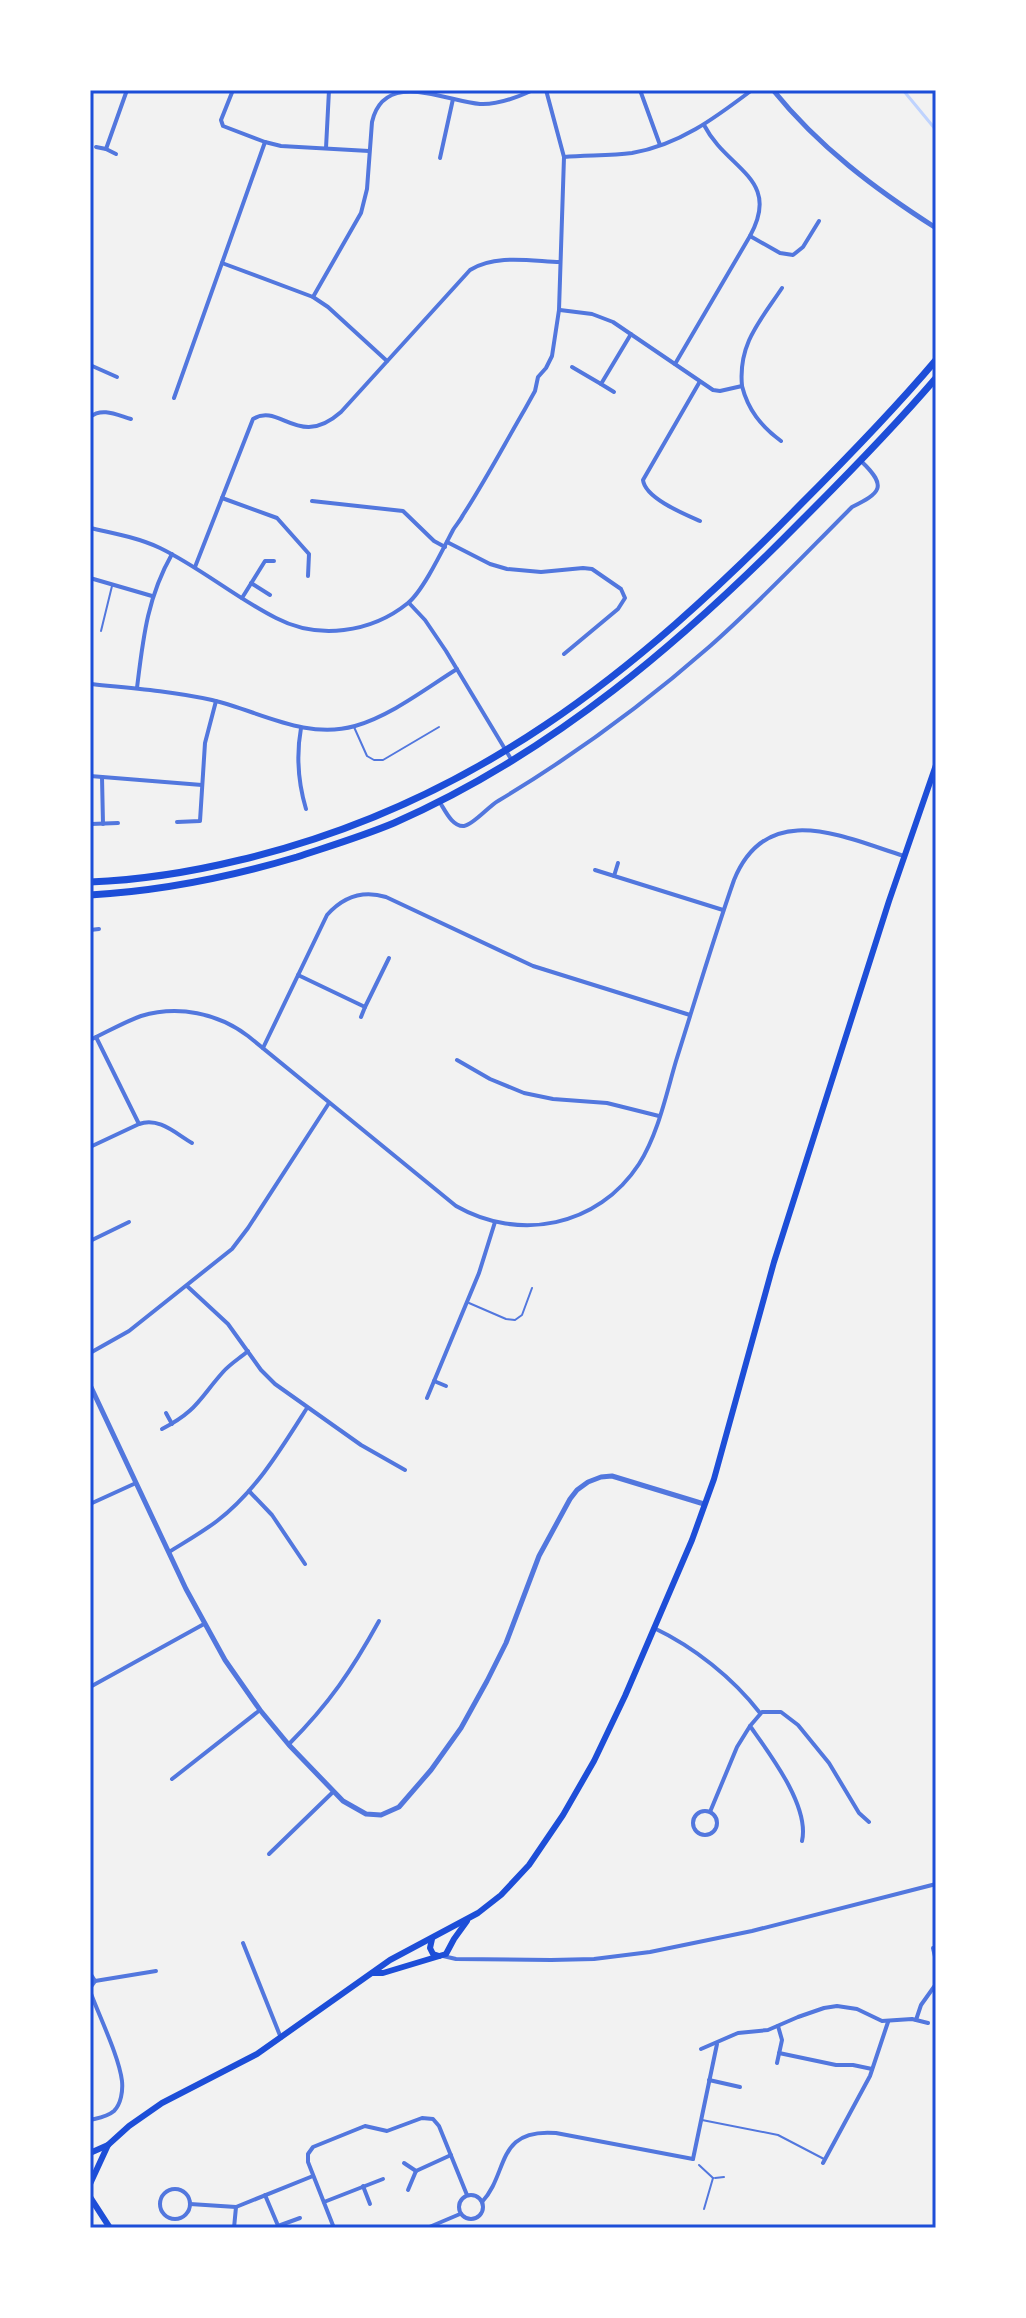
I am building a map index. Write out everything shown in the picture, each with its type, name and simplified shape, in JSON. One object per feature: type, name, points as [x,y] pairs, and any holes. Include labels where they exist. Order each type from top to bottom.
[{"type":"main road","points":[[90,882],[198,869],[309,841],[396,809],[507,751],[595,691],[694,609],[830,475],[936,360]]},
{"type":"main road","points":[[90,895],[156,889],[249,870],[361,836],[439,801],[512,762],[609,695],[675,640],[763,559],[936,378]]},
{"type":"main road","points":[[90,2153],[108,2145],[162,2103],[281,2038],[390,1960],[469,1919],[490,1904],[539,1852],[563,1815],[608,1733],[696,1530],[725,1446],[774,1262],[936,765]]},
{"type":"main road","points":[[373,1973],[383,1973],[449,1952],[450,1945],[469,1919]]},
{"type":"main road","points":[[435,1937],[445,1936],[450,1945]]},
{"type":"main road","points":[[435,1937],[430,1948],[433,1954],[441,1956]]},
{"type":"main road","points":[[90,2184],[108,2145]]},
{"type":"main road","points":[[90,2197],[110,2228]]},
{"type":"street","points":[[106,149],[127,90]]},
{"type":"street","points":[[233,90],[221,120],[223,126],[281,146],[369,151]]},
{"type":"street","points":[[326,148],[329,90]]},
{"type":"street","points":[[313,297],[361,213],[367,189],[375,111],[381,103],[392,96],[412,91],[489,104],[533,90]]},
{"type":"street","points":[[90,528],[135,539],[172,554],[278,620],[299,627],[323,631],[362,627],[409,603],[537,388],[538,377],[549,363],[556,338],[564,157],[546,90]]},
{"type":"street","points":[[640,90],[660,145]]},
{"type":"street","points":[[564,157],[629,153],[660,145],[704,125],[752,90]]},
{"type":"street","points":[[773,90],[841,161],[889,198],[936,228]]},
{"type":"street","points":[[440,158],[453,99]]},
{"type":"street","points":[[675,364],[760,214],[760,194],[749,177],[717,145],[704,125]]},
{"type":"street","points":[[174,398],[265,142]]},
{"type":"street","points":[[96,147],[116,154]]},
{"type":"street","points":[[750,236],[780,253],[793,255],[801,250],[819,221]]},
{"type":"street","points":[[807,225],[815,229]]},
{"type":"street","points":[[195,567],[246,432],[255,417],[267,415],[306,427],[322,426],[341,412],[461,278],[476,266],[497,260],[560,262]]},
{"type":"street","points":[[222,263],[313,297],[387,361]]},
{"type":"street","points":[[781,441],[758,421],[746,401],[742,386],[742,360],[753,330],[782,288]]},
{"type":"street","points":[[559,310],[602,317],[699,382],[716,390],[742,386]]},
{"type":"street","points":[[601,384],[631,334]]},
{"type":"street","points":[[90,365],[117,377]]},
{"type":"street","points":[[572,367],[614,392]]},
{"type":"street","points":[[699,382],[644,475],[643,484],[651,494],[700,521]]},
{"type":"street","points":[[90,417],[104,411],[131,419]]},
{"type":"street","points":[[439,801],[454,821],[462,826],[469,824],[491,804],[588,744],[658,690],[727,631],[852,507],[872,497],[876,477],[860,460]]},
{"type":"street","points":[[222,498],[283,522],[309,554],[308,576]]},
{"type":"street","points":[[312,501],[403,511],[434,541],[507,569],[541,572],[592,569],[621,589],[625,598],[618,609],[564,654]]},
{"type":"street","points":[[137,688],[152,596],[172,554]]},
{"type":"street","points":[[242,598],[265,561],[274,561]]},
{"type":"street","points":[[90,578],[152,596]]},
{"type":"street","points":[[251,583],[270,595]]},
{"type":"street","points":[[409,603],[432,629],[512,762]]},
{"type":"street","points":[[90,684],[216,701],[301,728],[326,729],[353,726],[384,714],[457,669]]},
{"type":"street","points":[[177,822],[200,821],[205,743],[216,701]]},
{"type":"street","points":[[301,728],[298,773],[306,809]]},
{"type":"street","points":[[90,776],[202,785]]},
{"type":"street","points":[[102,777],[103,824]]},
{"type":"street","points":[[91,824],[118,823]]},
{"type":"street","points":[[90,1040],[141,1016],[180,1011],[221,1020],[243,1032],[444,1198],[473,1215],[516,1225],[540,1225],[564,1220],[592,1209],[621,1186],[648,1148],[735,876],[745,859],[763,842],[793,830],[815,830],[904,856]]},
{"type":"street","points":[[614,876],[618,863]]},
{"type":"street","points":[[595,870],[724,911]]},
{"type":"street","points":[[263,1048],[330,912],[348,899],[373,894],[391,899],[533,966],[690,1015]]},
{"type":"street","points":[[90,930],[99,929]]},
{"type":"street","points":[[361,1017],[389,958]]},
{"type":"street","points":[[298,975],[365,1007]]},
{"type":"street","points":[[96,1037],[139,1124]]},
{"type":"street","points":[[457,1060],[490,1079],[524,1093],[620,1105],[659,1116]]},
{"type":"street","points":[[90,1353],[129,1331],[227,1254],[241,1238],[329,1103]]},
{"type":"street","points":[[90,1147],[149,1121],[192,1143]]},
{"type":"street","points":[[90,1241],[129,1222]]},
{"type":"street","points":[[427,1398],[483,1262],[495,1222]]},
{"type":"street","points":[[187,1286],[228,1324],[268,1378],[371,1452],[405,1470]]},
{"type":"street","points":[[162,1429],[196,1406],[221,1374],[248,1351]]},
{"type":"street","points":[[434,1381],[446,1386]]},
{"type":"street","points":[[90,1385],[97,1406],[204,1624],[225,1660],[289,1745],[333,1792],[359,1811],[381,1815],[399,1807],[419,1786],[452,1741],[480,1696],[506,1643],[543,1548],[570,1499],[581,1487],[597,1478],[612,1476],[704,1504]]},
{"type":"street","points":[[169,1552],[213,1524],[249,1491],[307,1408]]},
{"type":"street","points":[[166,1413],[172,1424]]},
{"type":"street","points":[[90,1504],[136,1483]]},
{"type":"street","points":[[249,1491],[272,1515],[305,1564]]},
{"type":"street","points":[[289,1745],[335,1695],[379,1621]]},
{"type":"street","points":[[90,1687],[204,1624]]},
{"type":"street","points":[[654,1628],[730,1680],[760,1713]]},
{"type":"street","points":[[172,1779],[260,1710]]},
{"type":"street","points":[[710,1812],[737,1747],[760,1713],[769,1711],[781,1712],[798,1725],[829,1763],[859,1813],[869,1822]]},
{"type":"street","points":[[750,1726],[773,1759],[793,1797],[803,1824],[802,1841]]},
{"type":"street","points":[[269,1854],[333,1792]]},
{"type":"street","points":[[701,1811],[710,1812],[717,1820],[716,1827],[711,1833],[701,1834],[694,1828],[695,1816],[701,1811]]},
{"type":"street","points":[[441,1956],[551,1960],[594,1959],[650,1952],[721,1938],[936,1884]]},
{"type":"street","points":[[243,1943],[281,2038]]},
{"type":"street","points":[[450,1945],[465,1957]]},
{"type":"street","points":[[932,1948],[936,1961]]},
{"type":"street","points":[[95,1981],[156,1971]]},
{"type":"street","points":[[90,1973],[95,1981]]},
{"type":"street","points":[[90,2120],[109,2114],[119,2103],[122,2088],[119,2069],[90,1990],[95,1981]]},
{"type":"street","points":[[916,2020],[921,2005],[936,1984]]},
{"type":"street","points":[[701,2049],[738,2033],[768,2030],[824,2008],[843,2005],[888,2022],[916,2020],[928,2023]]},
{"type":"street","points":[[824,2162],[872,2069],[888,2022]]},
{"type":"street","points":[[777,2063],[782,2040],[778,2026]]},
{"type":"street","points":[[693,2159],[717,2043]]},
{"type":"street","points":[[779,2053],[872,2069]]},
{"type":"street","points":[[709,2080],[740,2087]]},
{"type":"street","points":[[334,2228],[307,2158],[313,2147],[365,2126],[387,2131],[425,2117],[433,2119],[439,2126],[467,2195]]},
{"type":"street","points":[[460,2214],[469,2219],[476,2218],[482,2212],[482,2202],[511,2147],[540,2133],[556,2133],[693,2159],[699,2165]]},
{"type":"street","points":[[408,2190],[416,2171],[451,2155]]},
{"type":"street","points":[[404,2163],[416,2171]]},
{"type":"street","points":[[190,2204],[236,2207],[313,2176]]},
{"type":"street","points":[[324,2202],[383,2179]]},
{"type":"street","points":[[363,2186],[370,2204]]},
{"type":"street","points":[[174,2190],[185,2194],[190,2204],[187,2214],[177,2219],[165,2215],[160,2204],[162,2196],[174,2190]]},
{"type":"street","points":[[265,2195],[279,2227],[300,2218]]},
{"type":"street","points":[[467,2195],[477,2197],[482,2202]]},
{"type":"street","points":[[460,2214],[459,2203],[467,2195]]},
{"type":"street","points":[[234,2228],[236,2207]]},
{"type":"street","points":[[427,2228],[460,2214]]},
{"type":"lane","points":[[101,631],[112,584]]},
{"type":"lane","points":[[353,726],[367,756],[378,761],[439,727]]},
{"type":"lane","points":[[467,1302],[513,1320],[522,1315],[532,1288]]},
{"type":"lane","points":[[701,2119],[778,2135],[824,2162]]},
{"type":"lane","points":[[699,2165],[713,2178],[724,2177]]},
{"type":"lane","points":[[704,2209],[713,2178]]},
{"type":"waterway","points":[[903,90],[936,130]]}]
